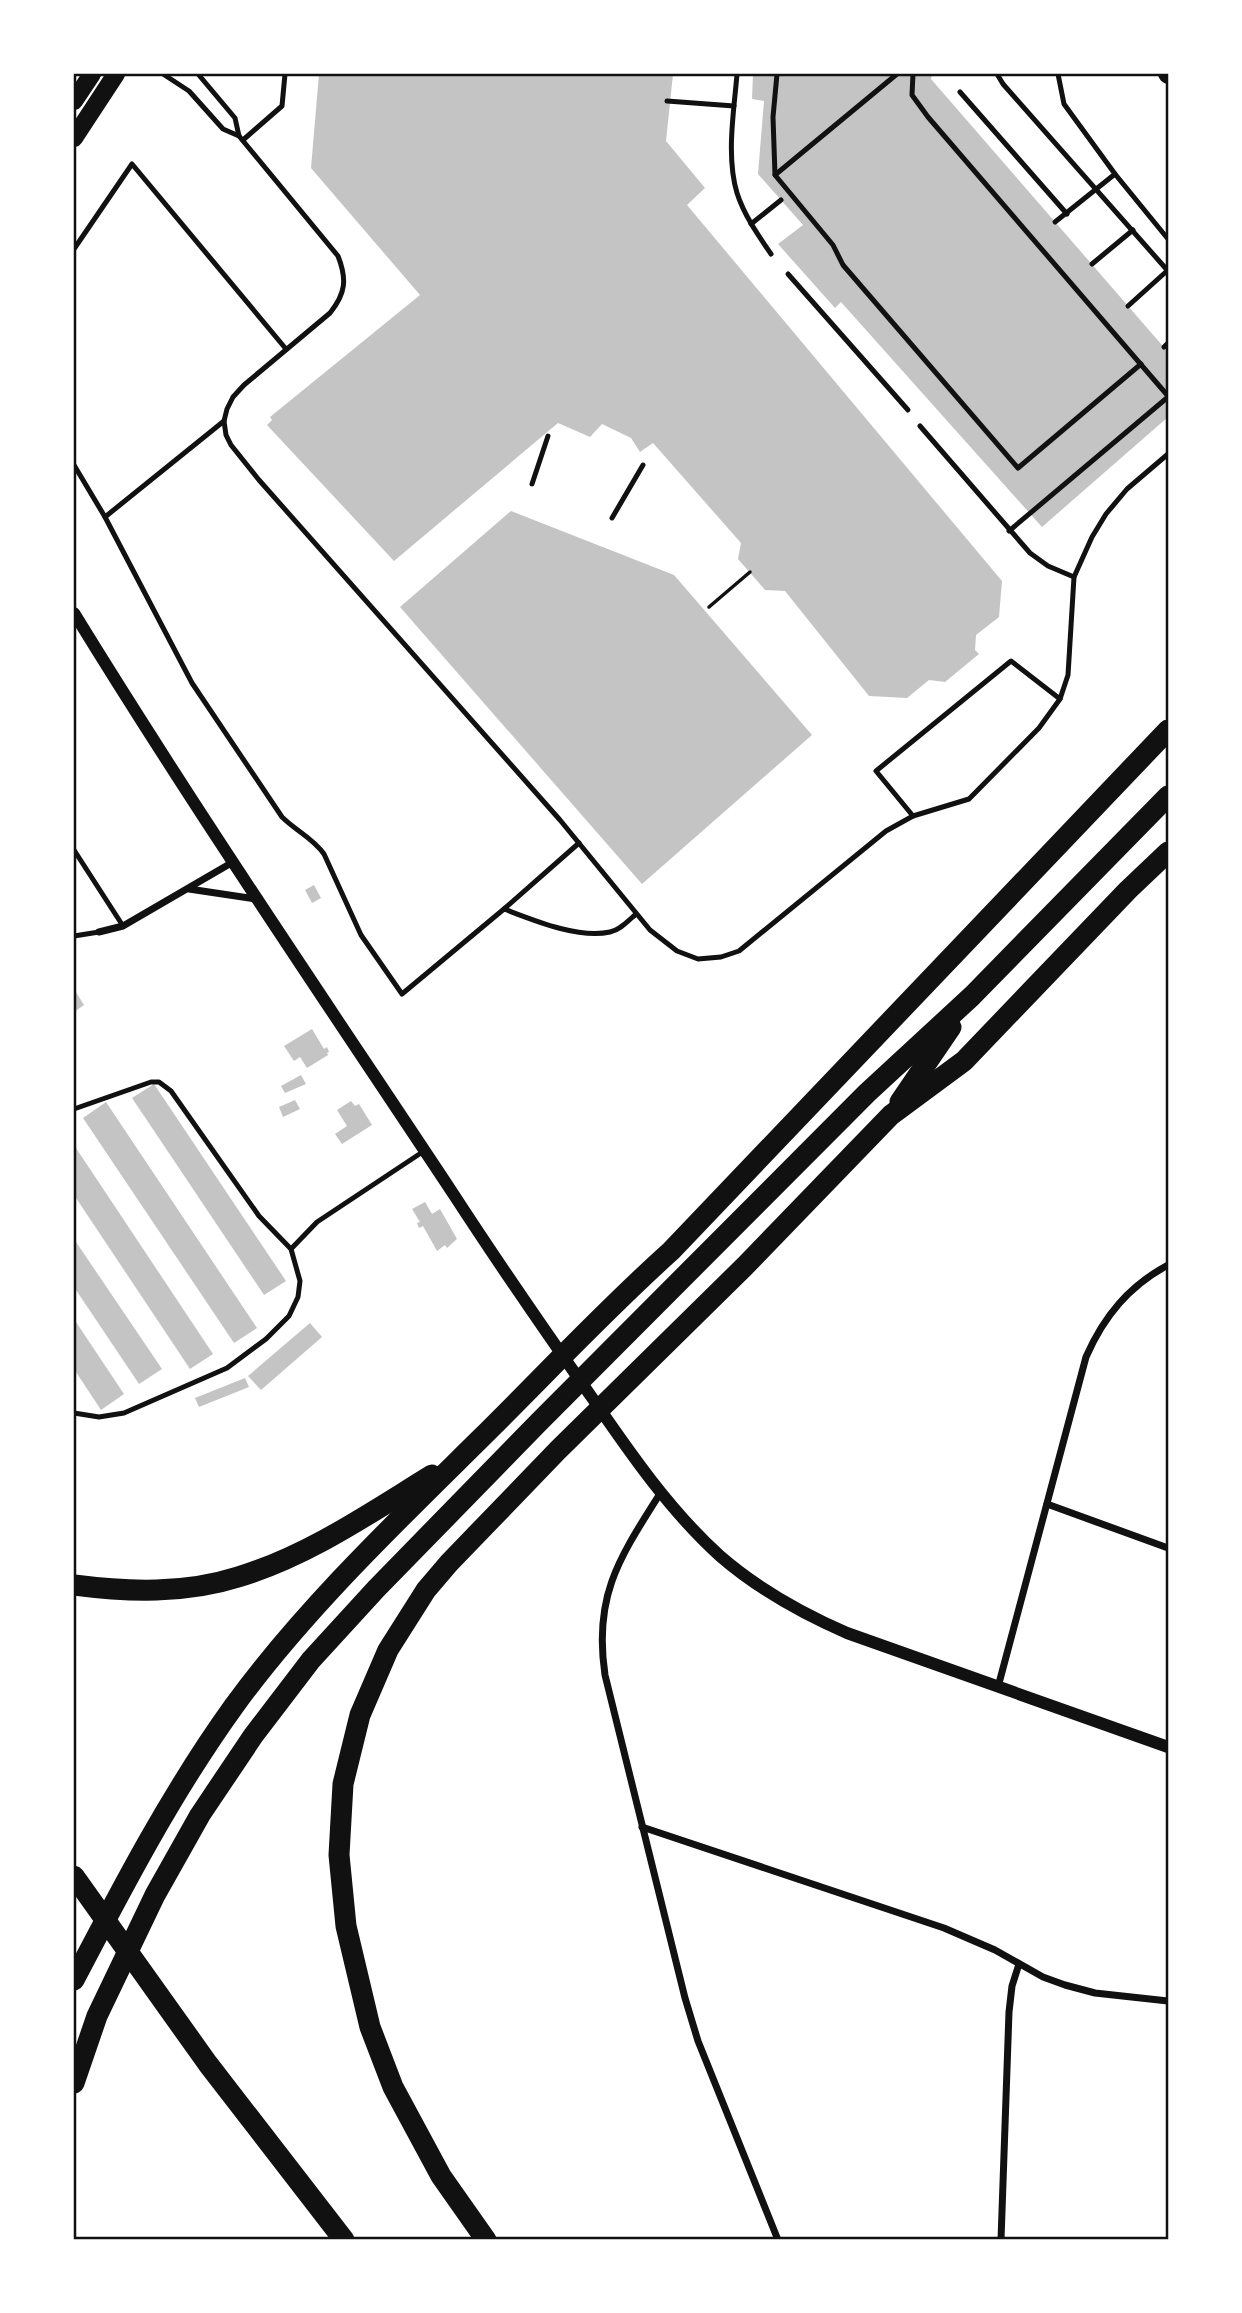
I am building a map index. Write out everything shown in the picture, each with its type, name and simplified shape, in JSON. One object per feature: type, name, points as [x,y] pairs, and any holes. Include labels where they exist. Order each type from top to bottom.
[{"type":"highway","points":[[74,1980],[132,1867],[181,1785],[235,1705],[289,1636],[521,1395],[611,1305],[671,1251],[1168,730]]},
{"type":"highway","points":[[74,2082],[97,2016],[155,1895],[200,1815],[253,1735],[311,1660],[376,1588],[539,1422],[867,1093],[972,996],[1168,796]]},
{"type":"highway","points":[[486,2239],[441,2176],[379,2057],[346,1926],[340,1891],[340,1820],[350,1749],[373,1682],[400,1630],[426,1590],[449,1563],[891,1115],[964,1061],[1168,852]]},
{"type":"highway","points":[[891,1115],[972,996]]},
{"type":"highway","points":[[74,1585],[114,1590],[152,1590],[197,1587],[238,1577],[344,1530],[460,1457]]},
{"type":"highway","points":[[74,1876],[200,2053],[344,2239]]},
{"type":"main road","points":[[74,101],[92,74]]},
{"type":"main road","points":[[74,138],[116,74]]},
{"type":"street","points":[[74,614],[169,766],[544,1329],[632,1455],[661,1492],[720,1555],[785,1604],[847,1633],[1168,1748]]},
{"type":"street","points":[[99,932],[123,926],[233,862]]},
{"type":"street","points":[[188,889],[217,891],[258,899]]},
{"type":"street","points":[[998,1687],[1086,1357],[1095,1336],[1121,1299],[1138,1284],[1168,1265]]},
{"type":"street","points":[[661,1492],[613,1576],[603,1608],[601,1631],[604,1675],[657,1891],[698,2041],[778,2239]]},
{"type":"street","points":[[1047,1504],[1168,1548]]},
{"type":"street","points":[[642,1827],[944,1928],[995,1950],[1043,1977],[1095,1993],[1168,2001]]},
{"type":"street","points":[[1000,2239],[1009,2012],[1012,1986],[1019,1964]]},
{"type":"lane","points":[[163,74],[189,91],[223,129],[241,138]]},
{"type":"lane","points":[[198,74],[235,118],[241,138],[338,256],[344,271],[345,286],[340,300],[330,313],[233,397],[224,421],[231,445],[259,481],[579,843],[636,914],[661,940],[677,951],[698,959],[721,957],[739,951],[886,831],[913,816],[969,799],[1039,728],[1060,699],[1068,675],[1074,577],[1106,514],[1128,489],[1168,454]]},
{"type":"lane","points":[[241,138],[282,106],[285,74]]},
{"type":"lane","points":[[737,74],[733,170],[737,191],[751,224],[771,254]]},
{"type":"lane","points":[[777,74],[774,117],[775,175],[833,246],[843,265],[1017,468],[1141,364]]},
{"type":"lane","points":[[775,175],[897,74]]},
{"type":"lane","points":[[913,74],[912,95],[928,117],[1168,396],[1009,531]]},
{"type":"lane","points":[[997,74],[1168,270],[1128,306]]},
{"type":"lane","points":[[1058,74],[1064,104],[1115,174],[1168,239]]},
{"type":"lane","points":[[960,92],[1067,214]]},
{"type":"lane","points":[[667,101],[734,106]]},
{"type":"lane","points":[[74,249],[132,164],[286,349]]},
{"type":"lane","points":[[1055,222],[1115,174]]},
{"type":"lane","points":[[751,224],[781,200]]},
{"type":"lane","points":[[1091,264],[1133,230]]},
{"type":"lane","points":[[788,274],[908,410]]},
{"type":"lane","points":[[104,517],[224,421]]},
{"type":"lane","points":[[920,426],[1030,552],[1048,566],[1074,577]]},
{"type":"lane","points":[[532,484],[548,436]]},
{"type":"lane","points":[[74,465],[192,683],[282,817],[315,842],[324,853],[361,934],[402,994],[579,843]]},
{"type":"lane","points":[[612,518],[643,465]]},
{"type":"lane","points":[[913,816],[876,771],[1011,661],[1060,699]]},
{"type":"lane","points":[[74,850],[123,926]]},
{"type":"lane","points":[[504,909],[565,929],[594,933],[609,933],[619,929],[636,914]]},
{"type":"lane","points":[[74,936],[99,932]]},
{"type":"lane","points":[[74,1109],[159,1082],[171,1091],[259,1216],[291,1249],[300,1281],[298,1297],[289,1316],[266,1339],[228,1368],[124,1412],[99,1417],[74,1413]]},
{"type":"lane","points":[[291,1249],[317,1222],[424,1151]]},
{"type":"path","points":[[709,607],[750,572]]},
{"type":"building","points":[[319,74],[673,74],[666,141],[705,188],[687,205],[1002,581],[999,617],[976,635],[975,650],[979,654],[945,682],[929,680],[907,698],[869,696],[785,591],[765,590],[738,559],[741,543],[653,443],[640,452],[631,438],[602,424],[590,437],[558,423],[394,561],[267,425],[272,420],[270,417],[420,295],[311,168]]},
{"type":"building","points":[[753,74],[932,74],[931,79],[1168,352],[1168,417],[1042,527],[841,302],[835,308],[778,244],[803,225],[758,174],[764,101],[752,99]]},
{"type":"building","points":[[511,511],[674,575],[812,735],[642,884],[400,607]]},
{"type":"building","points":[[314,885],[321,898],[312,903],[305,890]]},
{"type":"building","points":[[74,989],[84,1005],[74,1012]]},
{"type":"building","points":[[312,1029],[324,1049],[327,1047],[329,1052],[307,1068],[300,1057],[294,1061],[284,1046]]},
{"type":"building","points":[[301,1075],[306,1084],[285,1093],[281,1086]]},
{"type":"building","points":[[154,1084],[286,1281],[264,1295],[132,1098]]},
{"type":"building","points":[[295,1100],[300,1109],[283,1117],[279,1107]]},
{"type":"building","points":[[351,1101],[355,1106],[359,1104],[372,1125],[342,1144],[335,1134],[347,1126],[337,1110]]},
{"type":"building","points":[[106,1102],[257,1328],[234,1343],[83,1118]]},
{"type":"building","points":[[74,1145],[213,1354],[190,1369],[74,1195]]},
{"type":"building","points":[[425,1202],[432,1214],[440,1209],[457,1239],[447,1248],[445,1245],[437,1251],[423,1226],[419,1228],[417,1223],[420,1222],[412,1209]]},
{"type":"building","points":[[74,1239],[162,1369],[139,1384],[74,1287]]},
{"type":"building","points":[[74,1319],[124,1394],[101,1410],[74,1369]]},
{"type":"building","points":[[310,1323],[322,1337],[261,1390],[248,1376]]},
{"type":"building","points":[[245,1378],[249,1387],[199,1407],[195,1398]]}]
